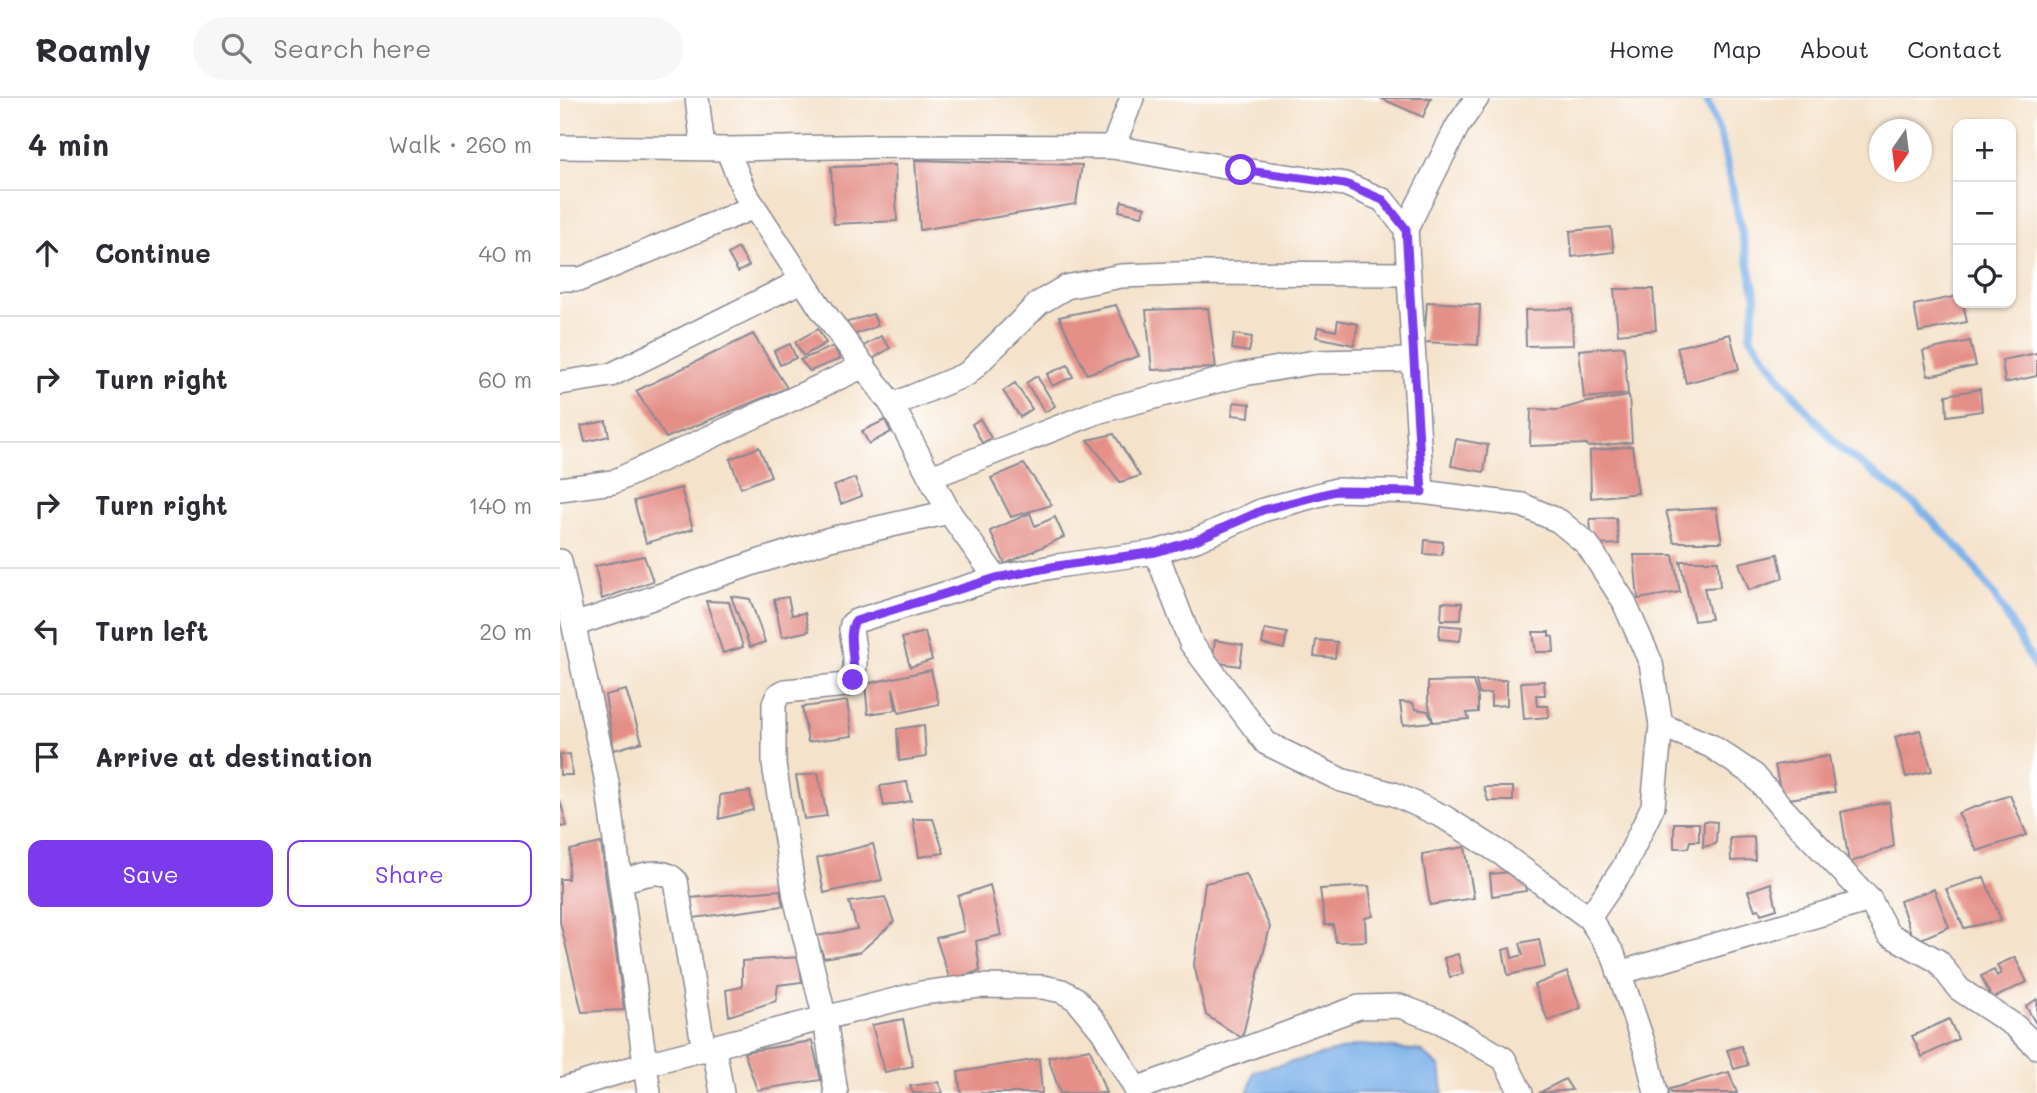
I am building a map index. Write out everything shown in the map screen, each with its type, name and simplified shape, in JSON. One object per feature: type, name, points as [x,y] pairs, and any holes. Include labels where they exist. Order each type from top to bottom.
[{"type":"street","points":[[697,98],[703,148]]},
{"type":"street","points":[[1113,147],[1132,98]]},
{"type":"street","points":[[1422,492],[1406,229],[1457,127],[1477,98]]},
{"type":"street","points":[[560,147],[1113,147],[1241,170],[1345,184],[1383,200],[1406,229]]},
{"type":"street","points":[[727,149],[745,193],[892,405],[950,512],[996,578]]},
{"type":"street","points":[[560,279],[581,279],[754,207]]},
{"type":"street","points":[[892,405],[967,374],[1039,303],[1066,287],[1121,276],[1202,273],[1408,274]]},
{"type":"street","points":[[560,383],[611,375],[803,280]]},
{"type":"street","points":[[931,477],[1100,411],[1244,374],[1315,362],[1414,360]]},
{"type":"street","points":[[560,489],[613,482],[864,366]]},
{"type":"street","points":[[836,1093],[825,1019],[795,897],[775,764],[774,704],[778,695],[785,691],[848,685],[855,672],[851,629],[856,621],[996,578],[1156,552],[1196,540],[1263,510],[1336,491],[1422,492],[1522,505],[1559,521],[1587,544],[1623,600],[1651,663],[1661,725],[1653,806],[1624,867],[1589,918]]},
{"type":"street","points":[[574,625],[830,539],[950,512]]},
{"type":"street","points":[[1156,552],[1191,643],[1266,743],[1341,780],[1394,794],[1444,817],[1589,918],[1613,954],[1646,1051],[1656,1093]]},
{"type":"street","points":[[560,561],[607,782],[649,1093]]},
{"type":"street","points":[[1661,725],[1711,746],[1754,775],[1870,900],[1888,934],[1938,961],[1959,989],[2015,1026],[2037,1047]]},
{"type":"street","points":[[621,881],[660,872],[670,874],[676,881],[709,1048],[722,1093]]},
{"type":"street","points":[[1619,973],[1870,900]]},
{"type":"street","points":[[560,1090],[646,1064],[922,993],[979,986],[1043,987],[1062,991],[1076,999],[1103,1032],[1137,1091],[1359,1007],[1400,1006],[1441,1022],[1504,1059],[1521,1093]]},
{"type":"water","points":[[1362,1045],[1421,1051],[1440,1067],[1443,1093],[1248,1093],[1254,1071]]},
{"type":"building","points":[[1380,98],[1431,98],[1423,117]]},
{"type":"building","points":[[915,160],[1082,165],[1076,204],[920,230]]},
{"type":"building","points":[[895,165],[897,221],[834,224],[831,167]]},
{"type":"building","points":[[1122,201],[1145,207],[1142,216],[1119,211]]},
{"type":"building","points":[[1611,227],[1614,252],[1572,257],[1570,231]]},
{"type":"building","points":[[738,248],[749,266],[738,272],[728,254]]},
{"type":"building","points":[[1614,289],[1653,289],[1656,330],[1618,334]]},
{"type":"building","points":[[1953,297],[1953,308],[1964,308],[1967,322],[1919,332],[1914,305]]},
{"type":"building","points":[[1427,302],[1480,305],[1478,345],[1424,342]]},
{"type":"building","points":[[1116,305],[1139,356],[1087,374],[1059,317]]},
{"type":"building","points":[[1208,308],[1216,368],[1152,370],[1146,310]]},
{"type":"building","points":[[1572,309],[1573,345],[1526,346],[1525,310]]},
{"type":"building","points":[[873,314],[878,326],[853,335],[845,323]]},
{"type":"building","points":[[1338,320],[1358,324],[1354,345],[1316,337],[1318,327],[1336,331]]},
{"type":"building","points":[[818,329],[826,343],[803,356],[795,342]]},
{"type":"building","points":[[753,334],[787,388],[666,438],[636,391]]},
{"type":"building","points":[[1234,334],[1252,337],[1249,352],[1232,349]]},
{"type":"building","points":[[1730,334],[1739,369],[1686,383],[1677,347]]},
{"type":"building","points":[[881,336],[890,348],[871,360],[862,347]]},
{"type":"building","points":[[1970,341],[1976,366],[1928,376],[1923,351]]},
{"type":"building","points":[[790,344],[796,358],[780,365],[774,351]]},
{"type":"building","points":[[834,346],[840,359],[810,371],[800,360]]},
{"type":"building","points":[[1624,346],[1628,394],[1584,398],[1579,350]]},
{"type":"building","points":[[2037,353],[2037,376],[2005,383],[2002,360]]},
{"type":"building","points":[[1068,365],[1073,377],[1052,386],[1047,374]]},
{"type":"building","points":[[1037,376],[1055,406],[1045,412],[1026,383]]},
{"type":"building","points":[[1015,383],[1032,409],[1020,417],[1003,391]]},
{"type":"building","points":[[1980,389],[1982,411],[1947,416],[1946,395]]},
{"type":"building","points":[[1629,396],[1632,442],[1588,447],[1587,444],[1530,446],[1531,409],[1558,410]]},
{"type":"building","points":[[1234,402],[1250,404],[1249,417],[1232,415]]},
{"type":"building","points":[[980,419],[991,438],[982,443],[972,424]]},
{"type":"building","points":[[885,420],[891,432],[869,444],[862,431]]},
{"type":"building","points":[[606,421],[609,436],[585,442],[581,426]]},
{"type":"building","points":[[1114,434],[1140,476],[1120,482],[1088,440]]},
{"type":"building","points":[[1456,439],[1488,445],[1484,472],[1451,466]]},
{"type":"building","points":[[1632,446],[1638,493],[1591,498],[1590,451]]},
{"type":"building","points":[[759,447],[771,476],[741,488],[730,459]]},
{"type":"building","points":[[1024,464],[1052,505],[1011,517],[991,478]]},
{"type":"building","points":[[855,478],[862,496],[841,504],[834,486]]},
{"type":"building","points":[[681,488],[693,529],[646,543],[634,501]]},
{"type":"building","points":[[1716,508],[1722,542],[1674,542],[1666,511]]},
{"type":"building","points":[[1030,513],[1035,526],[1055,517],[1064,537],[1005,564],[990,531]]},
{"type":"building","points":[[1616,518],[1619,544],[1592,545],[1590,519]]},
{"type":"building","points":[[1425,540],[1443,542],[1442,555],[1424,554]]},
{"type":"building","points":[[1778,554],[1783,578],[1749,590],[1739,563]]},
{"type":"building","points":[[1634,555],[1673,555],[1680,592],[1638,599]]},
{"type":"building","points":[[644,556],[653,581],[602,599],[595,566]]},
{"type":"building","points":[[1680,561],[1718,561],[1720,587],[1704,588],[1711,619],[1694,621]]},
{"type":"building","points":[[731,596],[750,599],[765,642],[750,647]]},
{"type":"building","points":[[788,597],[792,615],[805,613],[809,631],[782,637],[774,599]]},
{"type":"building","points":[[706,601],[729,602],[743,647],[723,653]]},
{"type":"building","points":[[1442,602],[1462,603],[1461,620],[1441,620]]},
{"type":"building","points":[[1440,625],[1462,627],[1460,641],[1439,639]]},
{"type":"building","points":[[1265,629],[1287,633],[1284,649],[1262,644]]},
{"type":"building","points":[[925,632],[932,660],[910,667],[902,638]]},
{"type":"building","points":[[1533,632],[1549,632],[1549,636],[1553,637],[1554,652],[1536,652]]},
{"type":"building","points":[[1215,640],[1243,645],[1240,666],[1212,662]]},
{"type":"building","points":[[1316,640],[1337,642],[1335,658],[1314,656]]},
{"type":"building","points":[[931,670],[939,704],[899,713],[893,688],[896,710],[868,714],[865,684]]},
{"type":"building","points":[[1507,680],[1507,705],[1491,706],[1491,693],[1479,694],[1476,681]]},
{"type":"building","points":[[1473,681],[1478,698],[1478,712],[1467,713],[1469,719],[1433,722],[1428,701],[1428,682]]},
{"type":"building","points":[[1544,681],[1545,695],[1536,695],[1537,706],[1548,706],[1549,717],[1524,719],[1521,682]]},
{"type":"building","points":[[626,690],[642,742],[614,750],[605,695]]},
{"type":"building","points":[[847,701],[852,736],[808,742],[802,707]]},
{"type":"building","points":[[1400,702],[1413,703],[1415,709],[1428,711],[1433,722],[1403,725]]},
{"type":"building","points":[[924,725],[926,757],[899,761],[897,729]]},
{"type":"building","points":[[1920,730],[1932,771],[1906,777],[1895,737]]},
{"type":"building","points":[[570,754],[572,775],[560,775],[560,755]]},
{"type":"building","points":[[1829,756],[1835,792],[1782,800],[1775,765]]},
{"type":"building","points":[[818,773],[827,816],[804,819],[796,776]]},
{"type":"building","points":[[907,782],[911,801],[884,806],[880,786]]},
{"type":"building","points":[[1484,787],[1513,787],[1513,801],[1488,801]]},
{"type":"building","points":[[750,791],[753,810],[719,819],[720,795]]},
{"type":"building","points":[[2010,795],[2027,835],[1977,851],[1958,813]]},
{"type":"building","points":[[560,800],[567,826],[560,827]]},
{"type":"building","points":[[1889,802],[1894,846],[1849,863],[1841,812]]},
{"type":"building","points":[[913,819],[933,819],[944,853],[919,857]]},
{"type":"building","points":[[1704,821],[1717,822],[1716,844],[1703,847]]},
{"type":"building","points":[[1674,823],[1699,823],[1699,841],[1690,841],[1688,848],[1674,848]]},
{"type":"building","points":[[1754,837],[1755,860],[1731,861],[1730,838]]},
{"type":"building","points":[[601,843],[624,1010],[582,1012],[560,922],[560,879],[568,879],[570,850]]},
{"type":"building","points":[[873,844],[882,880],[824,893],[817,858]]},
{"type":"building","points":[[1465,847],[1474,898],[1430,905],[1422,854]]},
{"type":"building","points":[[1523,871],[1526,891],[1492,896],[1490,874]]},
{"type":"building","points":[[1246,874],[1270,927],[1242,1038],[1206,1015],[1194,965],[1205,883]]},
{"type":"building","points":[[1984,877],[2001,920],[1964,928],[1946,889]]},
{"type":"building","points":[[1771,883],[1777,909],[1761,914],[1759,909],[1755,910],[1748,891]]},
{"type":"building","points":[[990,885],[1001,935],[976,941],[980,971],[950,980],[936,938],[964,931],[958,896]]},
{"type":"building","points":[[1369,886],[1373,916],[1365,918],[1366,941],[1336,942],[1333,925],[1325,925],[1320,889]]},
{"type":"building","points":[[1934,889],[1949,927],[1914,942],[1900,901]]},
{"type":"building","points":[[780,890],[783,906],[694,918],[691,898]]},
{"type":"building","points":[[885,897],[894,922],[860,952],[824,958],[816,936],[857,929],[849,902]]},
{"type":"building","points":[[1539,939],[1545,967],[1508,975],[1503,950],[1510,948],[1512,958],[1523,955],[1520,943]]},
{"type":"building","points":[[1458,954],[1463,974],[1450,977],[1444,958]]},
{"type":"building","points":[[799,957],[802,982],[778,985],[776,1001],[729,1016],[726,990],[742,987],[742,961]]},
{"type":"building","points":[[2015,957],[2027,982],[1992,999],[1981,976],[1994,970],[1997,976],[2001,973],[1997,965]]},
{"type":"building","points":[[1567,972],[1581,1008],[1548,1021],[1534,985]]},
{"type":"building","points":[[2037,999],[2037,1026],[2026,1006]]},
{"type":"building","points":[[903,1019],[913,1066],[885,1072],[872,1025]]},
{"type":"building","points":[[1949,1019],[1958,1039],[1922,1057],[1912,1036]]},
{"type":"building","points":[[812,1041],[821,1080],[757,1090],[744,1052]]},
{"type":"building","points":[[1741,1046],[1748,1065],[1734,1069],[1727,1050]]},
{"type":"building","points":[[1090,1049],[1106,1093],[1060,1093],[1048,1057]]},
{"type":"building","points":[[1039,1059],[1042,1093],[961,1093],[958,1072]]},
{"type":"building","points":[[1729,1072],[1737,1093],[1671,1093],[1670,1089]]},
{"type":"building","points":[[1565,1079],[1572,1090],[1539,1093]]},
{"type":"building","points":[[938,1082],[943,1093],[913,1093],[910,1086]]},
{"type":"waterway","points":[[1706,98],[1721,137],[1756,297],[1750,336],[1784,383],[1840,448],[1916,505],[1964,553],[2000,604],[2037,670]]},
{"type":"route","points":[[853,680],[855,672],[851,629],[856,621],[996,578],[1156,552],[1196,540],[1263,510],[1336,491],[1422,492],[1406,229],[1383,200],[1345,184],[1241,170]]}]
